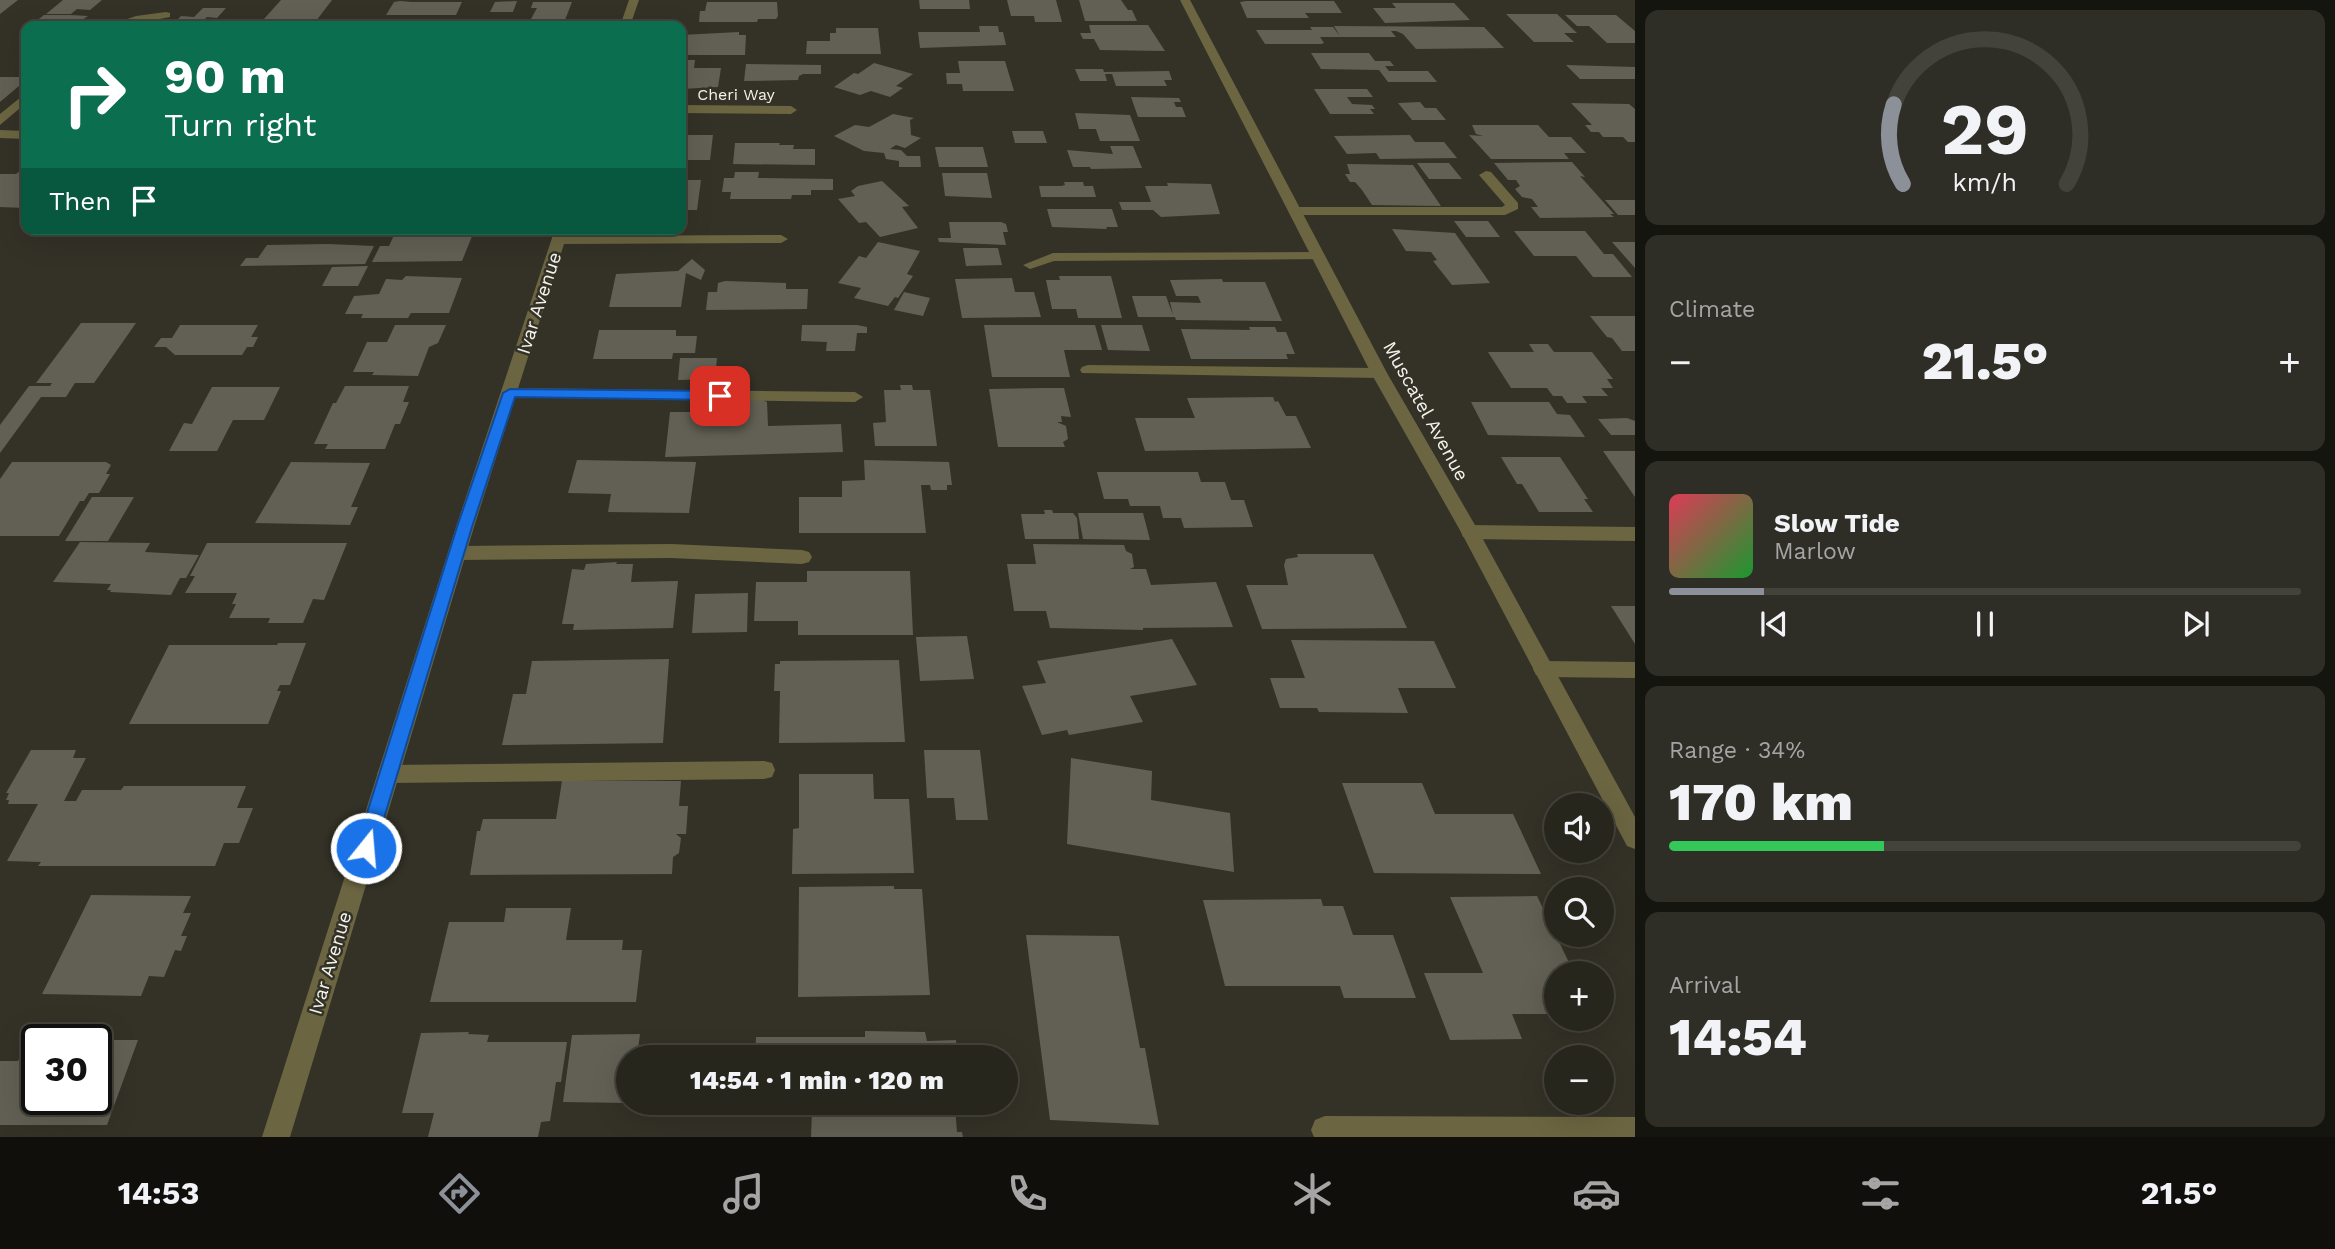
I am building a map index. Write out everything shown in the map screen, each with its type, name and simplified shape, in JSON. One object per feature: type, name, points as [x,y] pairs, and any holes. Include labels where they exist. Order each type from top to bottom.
[{"type":"street","points":[[627,21],[634,0]]},
{"type":"street","name":"Muscatel Avenue","points":[[1185,0],[1378,373],[1470,532],[1635,839]]},
{"type":"street","points":[[129,21],[166,15]]},
{"type":"street","points":[[0,121],[21,102]]},
{"type":"street","name":"Cheri Way","points":[[686,109],[791,110]]},
{"type":"street","points":[[0,134],[21,135]]},
{"type":"street","points":[[1295,211],[1506,211],[1513,206],[1486,175]]},
{"type":"street","points":[[560,235],[780,239]]},
{"type":"street","name":"Ivar Avenue","points":[[275,1137],[560,235]]},
{"type":"street","points":[[1030,265],[1053,257],[1318,256]]},
{"type":"street","points":[[1470,532],[1635,534]]},
{"type":"street","points":[[458,553],[671,551],[802,557]]},
{"type":"street","points":[[1542,669],[1635,670]]},
{"type":"street","points":[[388,774],[764,770]]},
{"type":"street","points":[[1325,1130],[1635,1131]]},
{"type":"lane","points":[[1088,370],[1378,373]]},
{"type":"lane","points":[[510,393],[855,397]]},
{"type":"building","points":[[0,0],[18,0],[0,14]]},
{"type":"building","points":[[63,0],[102,0],[90,10],[77,9],[71,14],[46,14]]},
{"type":"building","points":[[281,0],[332,0],[316,21],[264,19]]},
{"type":"building","points":[[919,0],[969,0],[970,9],[920,9]]},
{"type":"building","points":[[1007,0],[1056,0],[1062,22],[1035,22],[1034,16],[1011,16]]},
{"type":"building","points":[[1079,0],[1121,0],[1128,10],[1132,10],[1137,21],[1085,21]]},
{"type":"building","points":[[517,1],[513,12],[490,12],[495,2]]},
{"type":"building","points":[[1334,1],[1342,13],[1305,13],[1309,18],[1247,18],[1240,2]]},
{"type":"building","points":[[394,2],[462,2],[456,15],[386,15]]},
{"type":"building","points":[[533,2],[572,2],[565,20],[531,19],[537,8],[531,8]]},
{"type":"building","points":[[707,2],[777,2],[778,16],[776,19],[758,19],[757,22],[699,22],[700,11],[705,11]]},
{"type":"building","points":[[1392,3],[1454,3],[1470,20],[1385,23],[1373,8],[1396,8]]},
{"type":"building","points":[[203,8],[226,8],[217,18],[176,21],[181,16],[194,17]]},
{"type":"building","points":[[1506,14],[1557,14],[1577,33],[1564,33],[1574,42],[1534,42]]},
{"type":"building","points":[[44,15],[88,16],[80,21],[36,21]]},
{"type":"building","points":[[1565,15],[1616,15],[1635,31],[1635,43],[1607,43],[1589,26],[1577,26]]},
{"type":"building","points":[[1089,25],[1148,25],[1165,51],[1100,50],[1094,39],[1083,39],[1080,33],[1091,33]]},
{"type":"building","points":[[979,26],[998,26],[999,32],[1003,32],[1006,45],[920,48],[918,32],[980,32]]},
{"type":"building","points":[[1334,26],[1484,27],[1504,48],[1416,49],[1403,34],[1396,31],[1391,31],[1396,37],[1320,37],[1324,43],[1265,44],[1256,30],[1312,30],[1310,27],[1333,27],[1340,36]]},
{"type":"building","points":[[836,28],[878,28],[881,54],[806,54],[807,41],[830,41],[830,33],[836,33]]},
{"type":"building","points":[[739,32],[739,35],[746,35],[745,55],[686,55],[686,35]]},
{"type":"building","points":[[1311,53],[1369,53],[1375,61],[1390,61],[1394,66],[1385,66],[1389,71],[1428,71],[1437,82],[1388,82],[1379,70],[1321,69]]},
{"type":"building","points":[[686,60],[695,60],[694,68],[721,68],[718,87],[686,89]]},
{"type":"building","points":[[958,61],[1005,61],[1014,91],[963,91],[962,84],[947,84],[946,73],[960,73]]},
{"type":"building","points":[[874,63],[913,74],[896,86],[903,88],[890,97],[871,91],[860,95],[834,87],[854,73],[858,74]]},
{"type":"building","points":[[746,64],[821,65],[821,74],[803,74],[798,80],[744,81]]},
{"type":"building","points":[[1566,65],[1635,67],[1635,79],[1580,79]]},
{"type":"building","points":[[1075,69],[1103,69],[1104,72],[1169,71],[1172,80],[1164,80],[1167,86],[1116,86],[1112,74],[1105,74],[1107,81],[1080,81]]},
{"type":"building","points":[[0,77],[21,77],[21,84],[0,102]]},
{"type":"building","points":[[1314,89],[1367,89],[1373,97],[1347,97],[1352,104],[1372,105],[1375,109],[1370,109],[1374,114],[1330,114]]},
{"type":"building","points":[[1131,97],[1179,98],[1181,102],[1174,102],[1176,107],[1182,107],[1186,117],[1138,117]]},
{"type":"building","points":[[1420,102],[1425,108],[1436,108],[1446,120],[1412,120],[1398,103]]},
{"type":"building","points":[[1571,103],[1629,104],[1635,109],[1635,142],[1628,142],[1623,137],[1603,137],[1599,132],[1591,132],[1585,125],[1592,125]]},
{"type":"building","points":[[1075,113],[1130,115],[1140,141],[1100,141],[1096,129],[1079,129]]},
{"type":"building","points":[[893,114],[914,118],[910,120],[911,135],[921,138],[905,148],[896,145],[890,149],[901,150],[907,156],[920,156],[921,167],[899,167],[899,161],[886,159],[884,153],[864,151],[834,136],[855,125],[869,127]]},
{"type":"building","points":[[1472,125],[1538,125],[1549,137],[1571,137],[1586,153],[1564,153],[1569,159],[1491,159],[1469,135],[1483,136],[1476,134]]},
{"type":"building","points":[[1012,131],[1043,131],[1047,143],[1015,143]]},
{"type":"building","points":[[686,135],[713,135],[710,160],[686,160]]},
{"type":"building","points":[[1410,135],[1415,142],[1444,142],[1457,158],[1380,159],[1376,153],[1347,154],[1334,136]]},
{"type":"building","points":[[735,143],[780,143],[779,145],[794,145],[793,149],[815,149],[815,165],[733,164]]},
{"type":"building","points":[[1110,146],[1133,146],[1142,168],[1073,167],[1067,150],[1113,154]]},
{"type":"building","points":[[935,147],[983,147],[988,167],[939,167]]},
{"type":"building","points":[[1572,162],[1585,177],[1580,176],[1614,217],[1540,218],[1531,207],[1538,207],[1532,199],[1522,197],[1515,189],[1520,186],[1516,180],[1508,180],[1494,163]]},
{"type":"building","points":[[1417,163],[1449,163],[1462,179],[1429,179]]},
{"type":"building","points":[[1347,164],[1413,165],[1441,206],[1372,205],[1362,190],[1355,182],[1350,182],[1345,174],[1350,174]]},
{"type":"building","points":[[21,171],[21,208],[0,207],[0,174],[16,174]]},
{"type":"building","points":[[735,172],[759,172],[758,178],[833,179],[833,190],[811,190],[811,195],[792,195],[791,199],[730,199],[731,192],[722,192],[724,178],[734,178]]},
{"type":"building","points":[[942,173],[987,173],[992,198],[945,196]]},
{"type":"building","points":[[686,180],[701,180],[697,210],[686,210]]},
{"type":"building","points":[[882,181],[909,206],[902,207],[918,228],[880,237],[866,222],[859,223],[838,199],[855,196],[851,191],[858,186]]},
{"type":"building","points":[[1064,182],[1083,182],[1084,186],[1093,186],[1096,197],[1041,197],[1039,186],[1061,186],[1065,185]]},
{"type":"building","points":[[1167,183],[1211,184],[1220,214],[1161,217],[1153,210],[1122,210],[1119,202],[1151,202],[1145,186],[1168,186]]},
{"type":"building","points":[[1605,200],[1635,200],[1635,215],[1618,215]]},
{"type":"building","points":[[1047,209],[1112,209],[1118,227],[1052,227]]},
{"type":"building","points":[[1454,221],[1488,221],[1500,237],[1466,237]]},
{"type":"building","points":[[949,222],[1006,224],[1008,232],[1003,232],[1006,245],[939,242],[938,238],[951,238]]},
{"type":"building","points":[[1392,229],[1455,233],[1490,283],[1452,285],[1433,261],[1437,260],[1431,252],[1406,251]]},
{"type":"building","points":[[1514,231],[1585,231],[1604,254],[1613,254],[1632,277],[1593,277],[1576,256],[1534,256]]},
{"type":"building","points":[[394,235],[473,235],[462,261],[372,262],[380,246],[389,246]]},
{"type":"building","points":[[878,242],[920,251],[907,274],[913,276],[898,298],[895,297],[888,306],[854,298],[861,288],[838,283],[859,256],[866,258]]},
{"type":"building","points":[[1612,242],[1635,242],[1635,268]]},
{"type":"building","points":[[267,245],[374,246],[365,264],[240,266],[246,258],[258,258]]},
{"type":"building","points":[[963,248],[998,248],[1002,265],[966,266]]},
{"type":"building","points":[[692,259],[705,270],[701,280],[686,273],[681,307],[609,307],[616,274],[678,271]]},
{"type":"building","points":[[368,266],[358,286],[322,286],[332,267]]},
{"type":"building","points":[[406,276],[462,278],[449,313],[411,313],[408,318],[361,318],[363,314],[345,314],[354,296],[379,294],[386,279],[402,280]]},
{"type":"building","points":[[1059,276],[1111,276],[1122,318],[1078,318],[1076,309],[1052,309],[1046,280],[1060,280]]},
{"type":"building","points":[[1012,278],[1015,292],[1034,292],[1041,317],[962,318],[955,279]]},
{"type":"building","points":[[1222,279],[1223,282],[1265,282],[1282,321],[1138,317],[1132,296],[1166,296],[1173,315],[1170,302],[1201,303],[1198,296],[1176,296],[1170,280]]},
{"type":"building","points":[[718,283],[786,283],[786,289],[808,289],[807,309],[706,310],[708,292],[717,292]]},
{"type":"building","points":[[904,292],[930,298],[923,316],[894,310]]},
{"type":"building","points":[[1590,316],[1635,316],[1635,351],[1622,351]]},
{"type":"building","points":[[81,323],[136,323],[94,383],[75,383],[66,397],[41,397],[0,453],[0,425],[29,386],[50,386],[52,383],[36,383]]},
{"type":"building","points":[[180,325],[258,325],[251,337],[258,337],[253,347],[247,347],[242,355],[175,355],[166,347],[154,347],[161,338],[172,338]]},
{"type":"building","points":[[395,325],[446,325],[438,343],[429,347],[418,376],[353,372],[367,342],[387,342]]},
{"type":"building","points":[[802,325],[857,325],[867,327],[867,333],[857,333],[855,351],[826,351],[827,342],[801,341]]},
{"type":"building","points":[[984,325],[1095,325],[1102,350],[1064,350],[1070,377],[992,377]]},
{"type":"building","points":[[1101,325],[1142,325],[1150,351],[1108,350]]},
{"type":"building","points":[[1249,327],[1275,327],[1277,332],[1286,332],[1295,354],[1286,354],[1288,359],[1191,359],[1181,329],[1250,330]]},
{"type":"building","points":[[599,330],[676,330],[676,336],[697,336],[695,353],[673,353],[672,359],[593,359]]},
{"type":"building","points":[[1529,344],[1548,344],[1554,352],[1592,352],[1613,379],[1607,379],[1613,388],[1601,388],[1608,396],[1582,396],[1587,403],[1567,403],[1562,396],[1553,396],[1547,388],[1511,388],[1488,352],[1534,352]]},
{"type":"building","points":[[680,358],[717,358],[715,379],[678,380]]},
{"type":"building","points":[[900,385],[912,385],[913,390],[930,390],[937,446],[875,446],[873,423],[886,422],[884,390],[901,390]]},
{"type":"building","points":[[345,386],[409,386],[403,402],[409,402],[400,424],[395,424],[385,449],[325,449],[328,444],[314,444],[333,403],[336,403]]},
{"type":"building","points":[[212,387],[280,387],[264,420],[233,420],[217,451],[169,451],[184,423],[192,424]]},
{"type":"building","points":[[1064,388],[1071,417],[1061,416],[1062,422],[1057,422],[1066,426],[1068,439],[1063,442],[1065,447],[998,447],[989,389]]},
{"type":"building","points":[[1273,397],[1286,416],[1296,416],[1311,448],[1145,451],[1135,418],[1195,418],[1187,398]]},
{"type":"building","points":[[718,399],[760,399],[767,402],[768,426],[841,424],[843,452],[665,457],[670,412],[717,412]]},
{"type":"building","points":[[1471,402],[1549,402],[1557,414],[1570,415],[1585,437],[1488,435]]},
{"type":"building","points":[[1627,418],[1635,421],[1635,435],[1611,435],[1598,419]]},
{"type":"building","points":[[1603,451],[1635,451],[1635,497]]},
{"type":"building","points":[[1501,457],[1560,457],[1588,499],[1584,499],[1593,512],[1539,512],[1522,484],[1517,484]]},
{"type":"building","points":[[577,460],[696,462],[689,513],[608,512],[611,494],[568,493]]},
{"type":"building","points":[[864,460],[949,462],[952,485],[947,485],[947,490],[931,490],[930,485],[921,485],[926,533],[799,533],[799,497],[842,497],[842,481],[865,480]]},
{"type":"building","points":[[12,462],[106,462],[111,465],[106,474],[110,474],[99,493],[89,493],[84,501],[80,501],[59,536],[0,536],[0,479]]},
{"type":"building","points":[[291,462],[370,463],[351,507],[358,507],[350,525],[255,523]]},
{"type":"building","points":[[1097,472],[1198,472],[1201,482],[1225,482],[1231,500],[1244,500],[1253,527],[1184,528],[1181,518],[1163,518],[1160,506],[1130,506],[1128,499],[1104,499]]},
{"type":"building","points":[[92,497],[134,497],[108,541],[65,541]]},
{"type":"building","points":[[1044,510],[1073,513],[1077,518],[1079,539],[1025,539],[1021,514],[1045,514]]},
{"type":"building","points":[[1078,513],[1143,513],[1150,540],[1083,539]]},
{"type":"building","points":[[80,542],[150,543],[145,552],[199,555],[186,578],[180,578],[171,595],[110,592],[111,590],[107,590],[111,584],[53,582]]},
{"type":"building","points":[[207,543],[347,543],[324,600],[313,599],[303,623],[268,623],[270,618],[229,618],[236,604],[232,604],[237,593],[185,593],[195,576],[190,576]]},
{"type":"building","points":[[1033,544],[1124,545],[1126,551],[1132,554],[1134,567],[1130,569],[1146,569],[1151,585],[1216,582],[1233,627],[1143,630],[1050,628],[1046,611],[1014,611],[1007,564],[1036,564]]},
{"type":"building","points":[[1297,554],[1373,554],[1407,628],[1262,629],[1246,585],[1288,585],[1284,565],[1286,559],[1298,557]]},
{"type":"building","points":[[617,562],[616,564],[633,564],[631,582],[678,581],[673,628],[573,630],[574,624],[562,624],[572,569],[584,570],[586,564]]},
{"type":"building","points":[[807,571],[910,571],[913,635],[798,635],[798,621],[754,621],[756,582],[807,582]]},
{"type":"building","points":[[748,593],[747,632],[692,633],[695,594]]},
{"type":"building","points":[[1611,606],[1635,606],[1635,644]]},
{"type":"building","points":[[967,636],[974,679],[920,681],[916,637]]},
{"type":"building","points":[[1172,639],[1197,685],[1130,696],[1143,722],[1069,735],[1067,730],[1042,735],[1022,686],[1046,683],[1037,661]]},
{"type":"building","points":[[1291,640],[1434,641],[1456,688],[1398,688],[1408,713],[1319,712],[1317,708],[1280,708],[1270,678],[1305,678]]},
{"type":"building","points":[[306,643],[290,685],[280,685],[277,691],[281,691],[268,724],[129,724],[169,645]]},
{"type":"building","points":[[669,659],[663,743],[502,745],[513,694],[526,694],[532,661]]},
{"type":"building","points":[[899,660],[905,742],[779,743],[780,691],[774,691],[775,664],[780,664],[780,661]]},
{"type":"building","points":[[31,750],[76,750],[73,758],[86,758],[64,801],[76,801],[82,790],[121,790],[124,786],[246,786],[237,808],[253,808],[239,843],[224,843],[215,866],[38,866],[41,862],[7,861],[38,804],[8,804],[9,800],[6,800],[9,793],[6,793]]},
{"type":"building","points":[[924,750],[980,750],[988,820],[956,820],[954,798],[927,798]]},
{"type":"building","points":[[1071,758],[1152,771],[1151,800],[1230,813],[1234,872],[1067,844]]},
{"type":"building","points":[[799,774],[873,774],[874,799],[909,799],[914,873],[792,874],[793,829],[799,828]]},
{"type":"building","points":[[562,781],[681,781],[679,806],[688,806],[686,834],[676,834],[681,838],[679,853],[673,857],[672,874],[470,875],[477,831],[480,831],[483,819],[556,819]]},
{"type":"building","points":[[1342,783],[1422,783],[1435,814],[1513,814],[1541,874],[1374,873]]},
{"type":"building","points":[[894,886],[894,889],[922,889],[930,995],[798,997],[799,887]]},
{"type":"building","points":[[91,895],[191,896],[183,913],[191,913],[181,936],[187,936],[181,951],[175,950],[164,977],[149,976],[141,996],[42,994]]},
{"type":"building","points":[[1537,896],[1544,911],[1544,947],[1562,947],[1568,961],[1544,961],[1544,1014],[1512,1014],[1522,1039],[1450,1040],[1424,973],[1483,973],[1450,897]]},
{"type":"building","points":[[1321,899],[1323,906],[1343,906],[1353,935],[1393,935],[1416,998],[1344,998],[1340,986],[1225,986],[1203,900]]},
{"type":"building","points":[[506,908],[571,908],[566,940],[623,940],[622,950],[642,950],[636,1002],[430,1002],[449,922],[504,922]]},
{"type":"building","points":[[1026,935],[1119,936],[1140,1048],[1145,1048],[1159,1125],[1050,1120]]},
{"type":"building","points":[[865,1031],[925,1032],[927,1041],[956,1040],[956,1045],[756,1045],[756,1037],[865,1037]]},
{"type":"building","points":[[469,1032],[468,1034],[489,1035],[487,1042],[567,1042],[561,1082],[556,1082],[550,1121],[541,1122],[538,1137],[428,1137],[434,1113],[402,1113],[421,1033]]},
{"type":"building","points":[[640,1034],[639,1045],[616,1045],[616,1103],[563,1102],[572,1035]]},
{"type":"building","points":[[114,1040],[138,1040],[112,1111]]},
{"type":"building","points":[[21,1054],[21,1115],[111,1115],[107,1125],[0,1125],[0,1061],[18,1061]]},
{"type":"building","points":[[812,1115],[956,1115],[957,1132],[962,1132],[963,1137],[811,1137]]},
{"type":"route","points":[[366,848],[465,527],[510,393],[720,396]]}]
